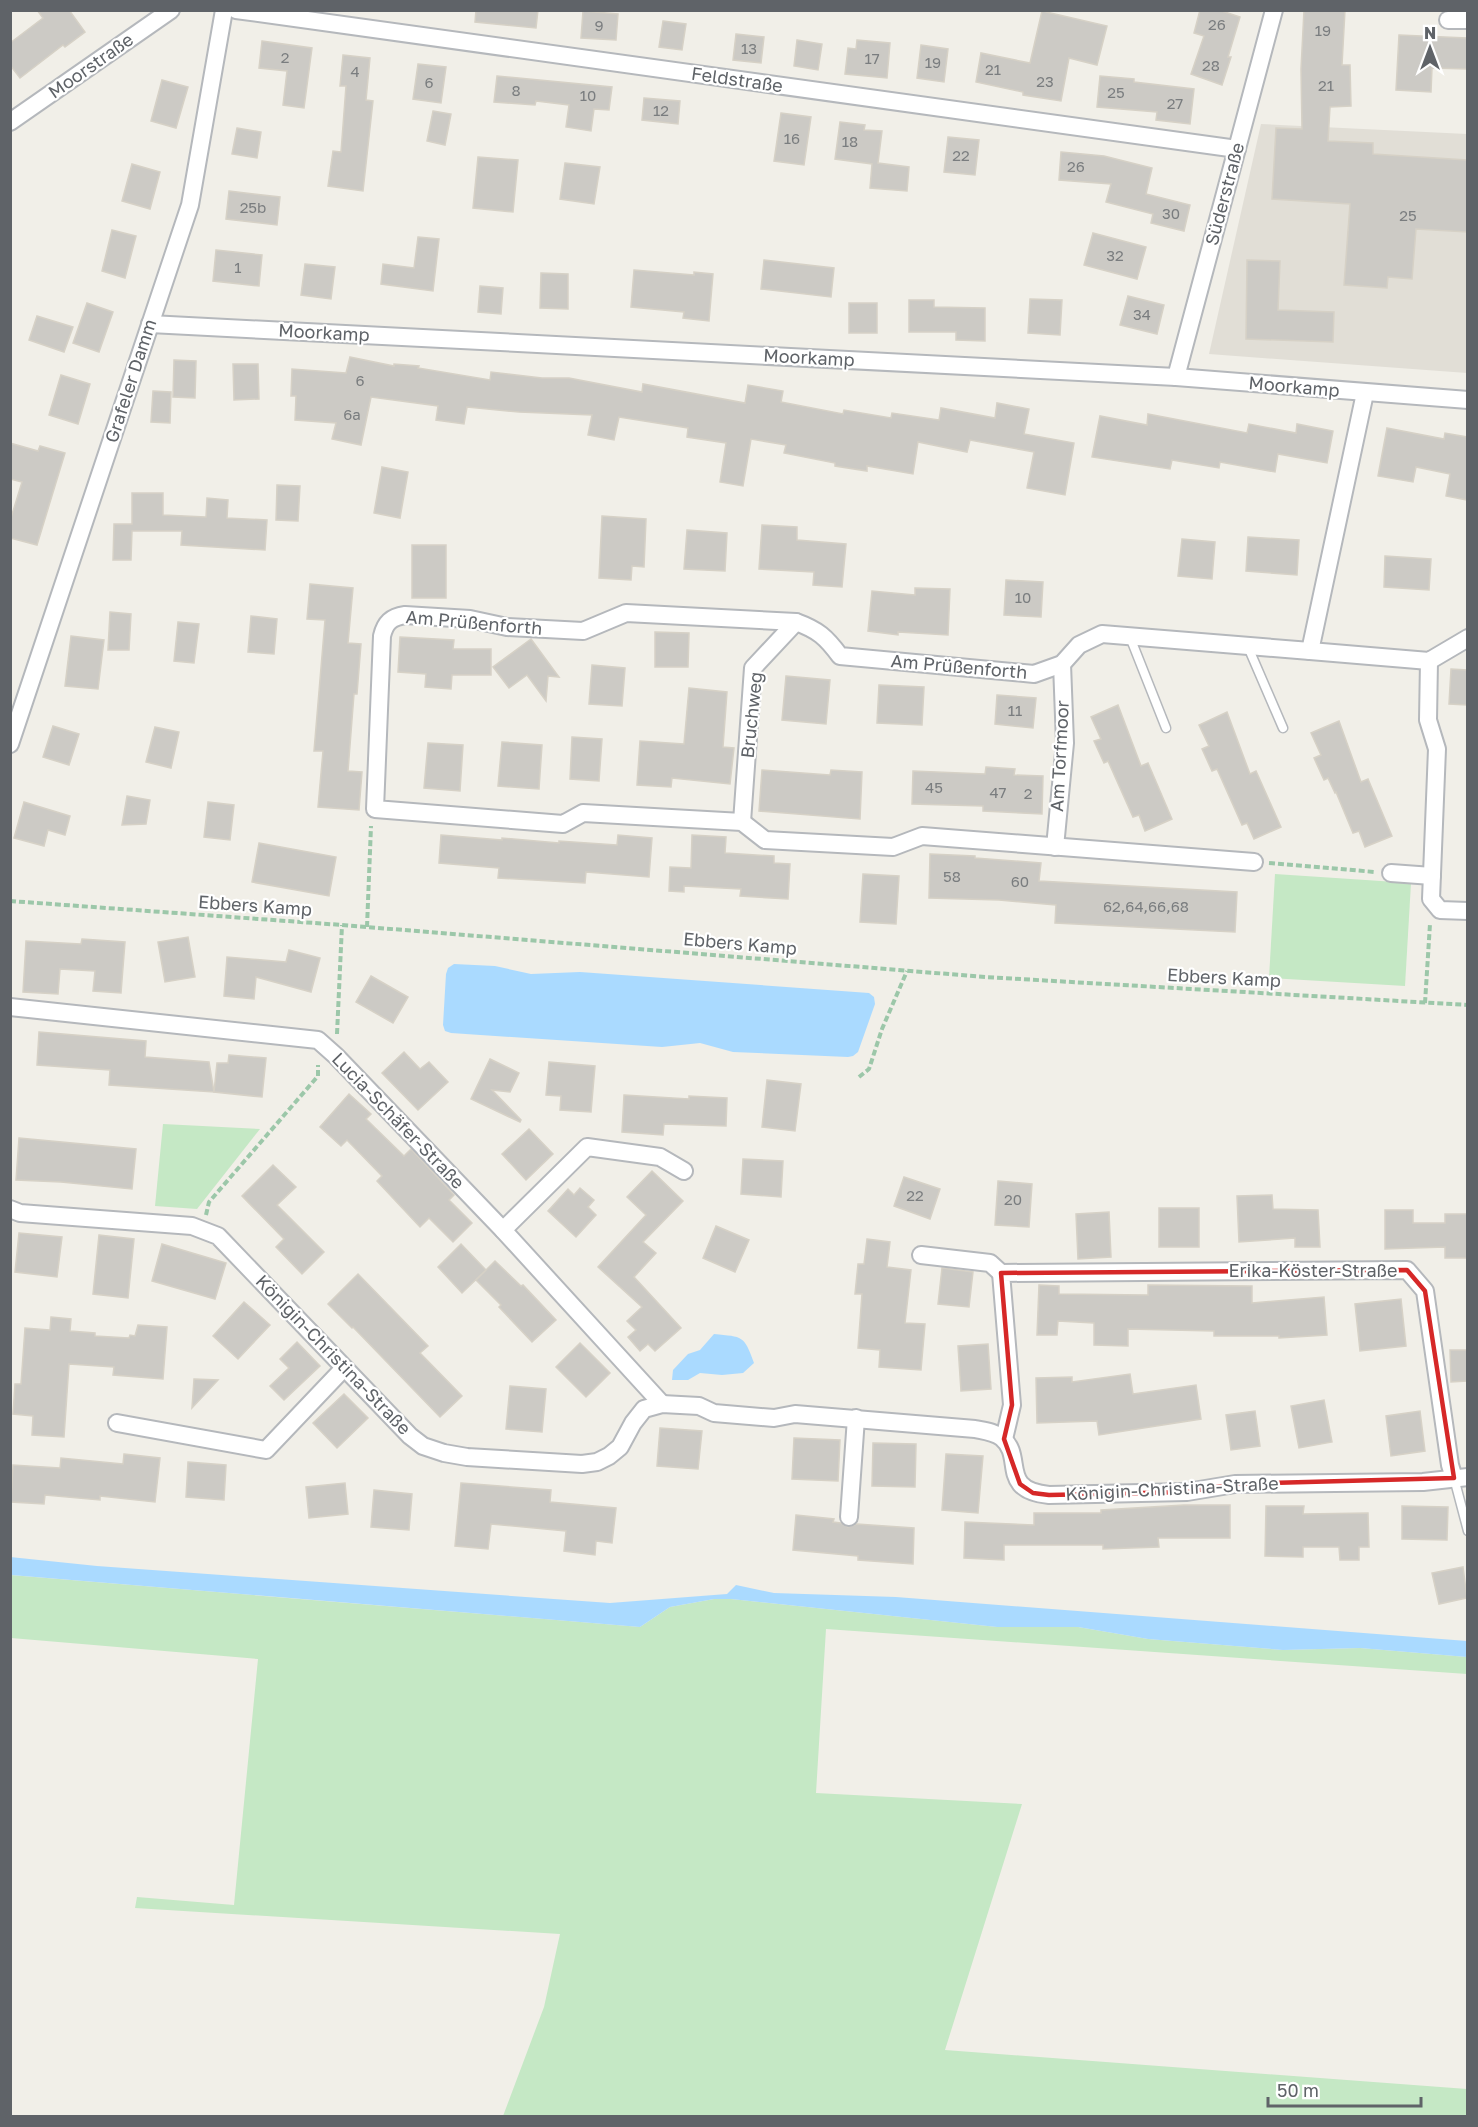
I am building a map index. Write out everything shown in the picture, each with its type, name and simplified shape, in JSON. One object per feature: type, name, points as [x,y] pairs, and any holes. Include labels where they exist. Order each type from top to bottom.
[{"type":"street","name":"Moorstraße","points":[[10,122],[171,10]]},
{"type":"street","name":"Grafeler Damm","points":[[10,744],[190,205],[224,10]]},
{"type":"street","name":"Feldstraße","points":[[236,10],[1237,148]]},
{"type":"street","name":"Süderstraße","points":[[1176,377],[1274,10]]},
{"type":"street","points":[[1448,20],[1467,20]]},
{"type":"street","name":"Moorkamp","points":[[150,324],[1176,377],[1467,400]]},
{"type":"street","points":[[1310,651],[1365,393]]},
{"type":"street","name":"Am Prüßenforth","points":[[375,809],[382,636],[384,627],[397,616],[470,619],[507,627],[583,632],[626,613],[796,622],[814,628],[829,641],[840,656],[1034,674],[1062,664],[1079,645],[1102,633],[1429,661]]},
{"type":"street","name":"Bruchweg","points":[[742,822],[753,668],[796,622]]},
{"type":"street","points":[[1467,638],[1429,661],[1428,720],[1437,749],[1431,899],[1440,910],[1467,911]]},
{"type":"street","name":"Am Torfmoor","points":[[1054,847],[1065,743],[1062,664]]},
{"type":"street","points":[[375,809],[563,824],[583,813],[742,822],[765,840],[893,847],[922,836],[1254,862]]},
{"type":"street","points":[[1391,873],[1432,876]]},
{"type":"street","name":"Lucia-Schäfer-Straße","points":[[10,1007],[318,1040],[503,1230],[662,1404]]},
{"type":"street","points":[[503,1230],[587,1147],[660,1157],[684,1171]]},
{"type":"street","name":"Königin-Christina-Straße","points":[[10,1209],[20,1213],[192,1226],[218,1236],[410,1436],[423,1446],[444,1453],[466,1457],[582,1464],[597,1462],[620,1447],[633,1423],[644,1409],[662,1404]]},
{"type":"street","name":"Erika-Köster-Straße","points":[[921,1255],[990,1263],[1001,1273],[1407,1270],[1425,1291],[1450,1465],[1461,1478]]},
{"type":"street","points":[[662,1404],[699,1406],[714,1413],[774,1418],[795,1414],[975,1429],[992,1432],[1004,1439],[1012,1405],[1001,1273]]},
{"type":"street","points":[[117,1423],[266,1450],[344,1368]]},
{"type":"street","points":[[849,1517],[856,1418]]},
{"type":"street","name":"Königin-Christina-Straße","points":[[1004,1439],[1020,1484],[1033,1493],[1049,1495],[1186,1492],[1235,1484],[1423,1482],[1461,1478]]},
{"type":"lane","points":[[1130,636],[1166,728]]},
{"type":"lane","points":[[1248,647],[1283,728]]},
{"type":"lane","points":[[1461,1478],[1467,1531]]},
{"type":"path","points":[[367,927],[369,834],[375,809]]},
{"type":"path","points":[[1254,862],[1391,873]]},
{"type":"path","points":[[1425,1003],[1431,899]]},
{"type":"path","name":"Ebbers Kamp","points":[[10,902],[342,925],[907,971],[1467,1005]]},
{"type":"path","points":[[336,1056],[342,925]]},
{"type":"path","points":[[859,1077],[869,1069],[882,1029],[907,971]]},
{"type":"path","points":[[202,1228],[209,1202],[318,1077],[318,1040]]},
{"type":"highlighted area","points":[[1407,1270],[1425,1291],[1454,1478],[1235,1484],[1187,1492],[1049,1495],[1033,1493],[1020,1484],[1004,1439],[1012,1405],[1001,1273]]},
{"type":"shaded area","points":[[1261,124],[1467,134],[1467,373],[1209,354]]},
{"type":"green space","points":[[1275,874],[1411,883],[1405,986],[1269,978]]},
{"type":"green space","points":[[163,1124],[260,1129],[197,1209],[155,1206]]},
{"type":"green space","points":[[10,1575],[640,1627],[670,1607],[714,1599],[731,1599],[997,1627],[1078,1627],[1148,1639],[1283,1650],[1360,1648],[1467,1657],[1467,1674],[826,1629],[816,1793],[1022,1804],[945,2050],[1467,2089],[1467,2116],[503,2116],[544,2007],[560,1934],[135,1908],[137,1897],[234,1905],[258,1659],[11,1638]]},
{"type":"water","points":[[454,964],[495,966],[531,974],[580,972],[869,993],[874,997],[875,1004],[858,1052],[848,1057],[733,1052],[700,1043],[662,1047],[451,1033],[445,1031],[443,1025],[446,974],[448,968]]},
{"type":"water","points":[[714,1334],[741,1339],[748,1347],[754,1363],[743,1373],[722,1375],[700,1373],[688,1380],[672,1380],[673,1370],[688,1354],[700,1350]]},
{"type":"water","points":[[10,1557],[97,1566],[610,1603],[727,1594],[736,1585],[774,1593],[896,1597],[1467,1641],[1467,1657],[1360,1648],[1283,1650],[1148,1639],[1078,1627],[997,1627],[731,1599],[714,1599],[670,1607],[640,1627],[11,1575]]},
{"type":"building","points":[[37,10],[69,10],[85,32],[65,47],[63,45],[20,78],[10,65],[10,43],[43,18]]},
{"type":"building","points":[[476,10],[538,10],[536,28],[475,22]]},
{"type":"building","points":[[1200,10],[1219,10],[1240,17],[1222,85],[1191,74],[1204,36],[1194,33]]},
{"type":"building","points":[[1304,10],[1345,10],[1342,65],[1350,65],[1351,106],[1330,107],[1328,141],[1373,143],[1373,154],[1467,160],[1467,232],[1416,229],[1412,279],[1388,277],[1387,288],[1344,285],[1350,204],[1272,199],[1276,128],[1302,129],[1301,69]]},
{"type":"building","points":[[583,11],[618,14],[616,40],[581,38]]},
{"type":"building","points":[[1042,11],[1107,26],[1097,65],[1069,58],[1061,101],[1023,95],[1023,92],[976,82],[981,53],[1030,63]]},
{"type":"building","points":[[663,21],[686,24],[682,50],[659,47]]},
{"type":"building","points":[[736,34],[764,37],[761,63],[733,60]]},
{"type":"building","points":[[1399,35],[1467,38],[1467,69],[1432,68],[1431,92],[1396,90]]},
{"type":"building","points":[[797,40],[822,44],[818,70],[794,66]]},
{"type":"building","points":[[857,40],[890,43],[887,78],[845,74],[848,48],[856,49]]},
{"type":"building","points":[[262,41],[312,48],[304,108],[283,105],[287,71],[259,68]]},
{"type":"building","points":[[921,45],[948,49],[944,82],[917,78]]},
{"type":"building","points":[[343,55],[370,58],[366,100],[373,101],[363,191],[328,186],[333,151],[341,152],[346,86],[340,86]]},
{"type":"building","points":[[418,64],[446,67],[441,103],[413,99]]},
{"type":"building","points":[[497,76],[612,87],[609,110],[594,109],[591,131],[566,127],[569,105],[536,101],[535,105],[494,102]]},
{"type":"building","points":[[1100,76],[1194,89],[1190,124],[1156,120],[1157,112],[1097,107]]},
{"type":"building","points":[[162,80],[188,87],[176,128],[151,121]]},
{"type":"building","points":[[644,98],[680,101],[678,124],[642,120]]},
{"type":"building","points":[[433,111],[451,114],[445,145],[427,141]]},
{"type":"building","points":[[781,113],[811,117],[804,165],[774,161]]},
{"type":"building","points":[[840,122],[865,125],[864,130],[882,131],[878,163],[909,167],[907,191],[870,188],[872,164],[835,159]]},
{"type":"building","points":[[237,128],[261,132],[257,158],[232,154]]},
{"type":"building","points":[[948,137],[979,140],[975,175],[944,172]]},
{"type":"building","points":[[1061,152],[1104,156],[1152,168],[1146,194],[1190,205],[1184,231],[1151,223],[1153,214],[1106,202],[1111,184],[1059,180]]},
{"type":"building","points":[[478,157],[518,160],[513,212],[473,208]]},
{"type":"building","points":[[565,163],[600,167],[594,204],[560,199]]},
{"type":"building","points":[[132,164],[160,172],[150,209],[122,201]]},
{"type":"building","points":[[229,191],[280,197],[277,225],[226,219]]},
{"type":"building","points":[[112,230],[136,236],[125,278],[102,271]]},
{"type":"building","points":[[1093,233],[1146,247],[1137,279],[1084,265]]},
{"type":"building","points":[[418,237],[439,239],[433,291],[381,284],[383,264],[414,268]]},
{"type":"building","points":[[216,250],[262,255],[259,286],[213,281]]},
{"type":"building","points":[[764,260],[834,268],[831,297],[761,289]]},
{"type":"building","points":[[1247,260],[1280,261],[1278,310],[1334,312],[1333,342],[1246,339]]},
{"type":"building","points":[[305,264],[335,267],[331,299],[301,295]]},
{"type":"building","points":[[634,270],[694,275],[694,272],[713,274],[709,321],[683,318],[684,312],[631,307]]},
{"type":"building","points":[[541,273],[568,274],[568,309],[540,308]]},
{"type":"building","points":[[480,286],[503,288],[501,314],[478,312]]},
{"type":"building","points":[[1128,296],[1164,305],[1157,334],[1120,325]]},
{"type":"building","points":[[1030,299],[1062,300],[1060,335],[1028,333]]},
{"type":"building","points":[[909,300],[934,300],[934,307],[985,308],[985,341],[956,340],[956,332],[909,332]]},
{"type":"building","points":[[87,303],[113,312],[99,352],[73,343]]},
{"type":"building","points":[[849,303],[877,303],[877,333],[849,333]]},
{"type":"building","points":[[37,316],[73,327],[64,352],[29,340]]},
{"type":"building","points":[[350,357],[394,366],[394,364],[419,366],[418,368],[490,380],[491,372],[542,378],[569,378],[642,392],[643,384],[745,403],[748,385],[783,391],[781,402],[843,414],[844,410],[891,418],[892,413],[939,420],[941,408],[995,418],[997,403],[1029,409],[1024,434],[1074,443],[1065,495],[1027,488],[1034,452],[970,440],[967,452],[918,442],[913,474],[867,466],[867,471],[835,466],[835,463],[784,453],[786,445],[751,439],[743,486],[720,482],[726,443],[687,437],[688,428],[619,417],[614,440],[588,435],[592,415],[467,407],[464,424],[436,420],[438,406],[371,397],[361,445],[332,439],[336,423],[295,420],[296,396],[291,396],[292,369],[346,373]]},
{"type":"building","points":[[174,360],[196,361],[195,398],[173,397]]},
{"type":"building","points":[[233,364],[258,364],[259,399],[234,400]]},
{"type":"building","points":[[61,375],[90,384],[78,424],[49,415]]},
{"type":"building","points":[[153,391],[171,392],[170,423],[151,422]]},
{"type":"building","points":[[1148,414],[1247,433],[1249,424],[1296,433],[1297,424],[1333,431],[1327,463],[1278,454],[1275,472],[1220,462],[1219,468],[1172,460],[1170,469],[1092,457],[1100,416],[1147,425]]},
{"type":"building","points":[[1387,428],[1444,439],[1445,433],[1467,437],[1467,500],[1446,496],[1450,474],[1416,467],[1413,482],[1378,476]]},
{"type":"building","points":[[10,443],[38,451],[40,446],[65,453],[37,545],[10,538],[10,521],[22,482],[10,479]]},
{"type":"building","points":[[382,467],[408,472],[400,518],[374,513]]},
{"type":"building","points":[[277,485],[300,486],[298,521],[276,520]]},
{"type":"building","points":[[132,493],[163,493],[163,515],[206,517],[207,498],[228,500],[227,518],[267,520],[265,550],[181,545],[182,531],[132,531],[131,560],[113,560],[114,524],[132,524]]},
{"type":"building","points":[[602,516],[646,519],[644,567],[632,566],[631,580],[599,578]]},
{"type":"building","points":[[762,525],[797,527],[797,540],[846,544],[842,587],[813,585],[814,572],[759,569]]},
{"type":"building","points":[[687,530],[727,533],[725,571],[684,569]]},
{"type":"building","points":[[1248,537],[1299,540],[1297,575],[1246,571]]},
{"type":"building","points":[[1182,539],[1215,542],[1212,579],[1178,576]]},
{"type":"building","points":[[412,545],[446,545],[446,598],[412,598]]},
{"type":"building","points":[[1385,556],[1431,559],[1429,590],[1384,587]]},
{"type":"building","points":[[1006,580],[1043,582],[1041,617],[1004,615]]},
{"type":"building","points":[[310,584],[353,588],[348,643],[361,644],[357,694],[354,694],[348,771],[362,772],[359,810],[318,807],[323,751],[314,751],[325,620],[307,619]]},
{"type":"building","points":[[915,588],[950,589],[948,635],[898,632],[898,635],[868,631],[872,591],[915,595]]},
{"type":"building","points":[[110,612],[131,614],[129,650],[108,650]]},
{"type":"building","points":[[251,616],[277,619],[274,654],[248,652]]},
{"type":"building","points":[[178,622],[199,624],[194,663],[174,661]]},
{"type":"building","points":[[655,632],[689,633],[688,667],[655,667]]},
{"type":"building","points":[[71,636],[104,640],[98,689],[65,686]]},
{"type":"building","points":[[400,637],[454,640],[453,649],[491,649],[491,675],[452,675],[451,689],[425,687],[426,674],[398,672]]},
{"type":"building","points":[[531,639],[559,677],[548,676],[546,701],[527,675],[509,688],[493,667]]},
{"type":"building","points":[[592,665],[625,668],[622,706],[589,704]]},
{"type":"building","points":[[1451,669],[1467,670],[1467,705],[1449,704]]},
{"type":"building","points":[[786,676],[830,680],[826,724],[782,720]]},
{"type":"building","points":[[879,685],[924,687],[922,725],[877,723]]},
{"type":"building","points":[[689,688],[727,692],[723,747],[734,748],[730,784],[672,778],[671,787],[637,785],[640,741],[684,744]]},
{"type":"building","points":[[997,695],[1036,698],[1033,728],[995,724]]},
{"type":"building","points":[[1118,705],[1141,766],[1148,763],[1172,819],[1145,831],[1139,815],[1133,817],[1108,761],[1104,763],[1094,741],[1101,739],[1091,717]]},
{"type":"building","points":[[1227,712],[1250,774],[1256,771],[1281,827],[1254,839],[1247,823],[1242,825],[1217,769],[1212,771],[1202,749],[1209,746],[1199,725]]},
{"type":"building","points":[[1339,721],[1361,782],[1368,779],[1392,836],[1365,847],[1359,831],[1353,833],[1336,792],[1328,778],[1324,780],[1314,758],[1321,755],[1311,733]]},
{"type":"building","points":[[53,726],[79,734],[69,765],[43,757]]},
{"type":"building","points":[[155,727],[179,732],[171,768],[146,762]]},
{"type":"building","points":[[572,737],[602,739],[599,781],[570,779]]},
{"type":"building","points":[[502,742],[542,745],[539,789],[498,786]]},
{"type":"building","points":[[428,743],[463,745],[460,791],[424,788]]},
{"type":"building","points":[[986,767],[1015,769],[1014,775],[1043,776],[1042,814],[983,811],[983,806],[912,804],[913,771],[985,774]]},
{"type":"building","points":[[762,770],[830,775],[831,770],[862,772],[860,819],[759,811]]},
{"type":"building","points":[[127,796],[150,800],[146,824],[122,825]]},
{"type":"building","points":[[24,802],[70,816],[65,835],[48,830],[44,846],[14,838]]},
{"type":"building","points":[[208,802],[234,805],[230,840],[204,837]]},
{"type":"building","points":[[441,835],[617,845],[618,835],[652,838],[649,877],[586,872],[585,883],[498,878],[499,868],[439,863]]},
{"type":"building","points":[[692,835],[726,837],[725,853],[774,856],[774,863],[790,864],[788,899],[740,896],[741,889],[684,886],[684,892],[669,891],[670,867],[691,868]]},
{"type":"building","points":[[259,843],[336,857],[329,896],[252,882]]},
{"type":"building","points":[[930,854],[1041,863],[1039,881],[1237,892],[1235,932],[1055,923],[1056,905],[999,900],[929,898]]},
{"type":"building","points":[[863,874],[899,876],[896,924],[860,922]]},
{"type":"building","points":[[188,937],[195,977],[165,982],[158,942]]},
{"type":"building","points":[[82,939],[125,942],[121,993],[93,991],[95,971],[60,969],[58,994],[23,992],[26,941],[81,944]]},
{"type":"building","points":[[289,950],[320,958],[311,992],[256,977],[254,999],[224,996],[227,957],[286,962]]},
{"type":"building","points":[[371,976],[408,997],[393,1023],[356,1002]]},
{"type":"building","points":[[39,1032],[146,1041],[145,1057],[209,1062],[214,1092],[109,1085],[110,1070],[37,1065]]},
{"type":"building","points":[[404,1052],[420,1069],[429,1062],[448,1082],[418,1110],[382,1073]]},
{"type":"building","points":[[229,1055],[266,1058],[262,1097],[214,1092],[217,1063],[228,1063]]},
{"type":"building","points":[[490,1059],[519,1073],[510,1092],[492,1090],[521,1120],[520,1122],[471,1099]]},
{"type":"building","points":[[549,1062],[595,1066],[591,1112],[560,1110],[561,1096],[546,1095]]},
{"type":"building","points":[[767,1080],[801,1084],[795,1131],[762,1127]]},
{"type":"building","points":[[349,1094],[371,1114],[366,1119],[404,1156],[411,1149],[454,1195],[449,1200],[472,1223],[453,1242],[429,1218],[420,1227],[377,1181],[382,1176],[347,1140],[341,1146],[320,1127]]},
{"type":"building","points":[[624,1095],[689,1099],[689,1096],[727,1098],[726,1126],[664,1124],[663,1135],[622,1132]]},
{"type":"building","points":[[529,1129],[553,1154],[526,1180],[502,1154]]},
{"type":"building","points":[[19,1138],[136,1149],[132,1189],[16,1180]]},
{"type":"building","points":[[743,1159],[783,1161],[781,1197],[741,1194]]},
{"type":"building","points":[[273,1165],[296,1187],[277,1205],[324,1252],[302,1274],[276,1247],[284,1239],[242,1196]]},
{"type":"building","points":[[652,1171],[683,1201],[643,1242],[656,1253],[634,1277],[681,1328],[655,1351],[648,1344],[640,1351],[628,1337],[636,1330],[627,1321],[642,1307],[598,1267],[646,1215],[627,1197]]},
{"type":"building","points":[[904,1177],[940,1189],[930,1219],[894,1206]]},
{"type":"building","points":[[998,1181],[1032,1184],[1029,1227],[995,1225]]},
{"type":"building","points":[[580,1188],[594,1200],[588,1207],[596,1215],[576,1237],[548,1211],[568,1189],[574,1195]]},
{"type":"building","points":[[1272,1195],[1273,1209],[1318,1210],[1320,1247],[1295,1247],[1295,1238],[1239,1242],[1237,1196]]},
{"type":"building","points":[[1159,1208],[1199,1208],[1199,1247],[1159,1247]]},
{"type":"building","points":[[1385,1210],[1413,1210],[1413,1223],[1445,1223],[1445,1214],[1467,1214],[1467,1258],[1445,1258],[1445,1247],[1385,1249]]},
{"type":"building","points":[[1109,1212],[1111,1257],[1078,1259],[1076,1214]]},
{"type":"building","points":[[716,1226],[749,1240],[735,1272],[703,1258]]},
{"type":"building","points":[[19,1233],[62,1237],[57,1277],[15,1272]]},
{"type":"building","points":[[99,1235],[134,1239],[128,1298],[93,1294]]},
{"type":"building","points":[[867,1239],[890,1242],[887,1267],[911,1270],[905,1323],[925,1324],[921,1370],[879,1367],[880,1350],[858,1348],[862,1294],[855,1294],[858,1264],[864,1264]]},
{"type":"building","points":[[162,1244],[226,1263],[215,1299],[152,1281]]},
{"type":"building","points":[[461,1244],[486,1270],[462,1293],[438,1267]]},
{"type":"building","points":[[495,1261],[521,1286],[523,1285],[556,1320],[532,1342],[476,1280]]},
{"type":"building","points":[[942,1268],[973,1272],[969,1307],[938,1304]]},
{"type":"building","points":[[358,1274],[428,1346],[420,1353],[462,1396],[440,1417],[328,1304]]},
{"type":"building","points":[[1039,1285],[1059,1286],[1059,1294],[1148,1295],[1148,1285],[1252,1286],[1252,1303],[1324,1297],[1327,1335],[1279,1338],[1279,1336],[1214,1336],[1214,1331],[1128,1329],[1128,1346],[1094,1345],[1094,1323],[1058,1321],[1057,1335],[1037,1335]]},
{"type":"building","points":[[1401,1299],[1406,1346],[1360,1351],[1355,1304]]},
{"type":"building","points":[[244,1302],[270,1325],[238,1359],[213,1336]]},
{"type":"building","points":[[51,1317],[71,1319],[70,1331],[95,1333],[95,1336],[129,1338],[130,1335],[135,1336],[138,1325],[167,1327],[163,1379],[113,1375],[114,1367],[69,1364],[64,1437],[32,1435],[33,1416],[13,1414],[15,1384],[21,1384],[25,1328],[50,1330]]},
{"type":"building","points":[[297,1342],[320,1366],[284,1400],[270,1386],[289,1368],[280,1359]]},
{"type":"building","points":[[580,1343],[610,1373],[586,1397],[556,1367]]},
{"type":"building","points":[[988,1344],[991,1389],[961,1391],[958,1346]]},
{"type":"building","points":[[1450,1350],[1467,1350],[1467,1381],[1451,1382]]},
{"type":"building","points":[[1130,1374],[1133,1394],[1196,1385],[1201,1419],[1099,1435],[1097,1421],[1037,1423],[1036,1378],[1072,1377],[1072,1382]]},
{"type":"building","points":[[194,1379],[218,1380],[192,1408]]},
{"type":"building","points":[[510,1386],[546,1389],[542,1432],[506,1429]]},
{"type":"building","points":[[344,1394],[368,1418],[337,1448],[313,1423]]},
{"type":"building","points":[[1324,1400],[1332,1442],[1299,1448],[1291,1406]]},
{"type":"building","points":[[1255,1411],[1260,1446],[1231,1450],[1226,1415]]},
{"type":"building","points":[[1420,1411],[1425,1451],[1391,1456],[1386,1416]]},
{"type":"building","points":[[660,1428],[702,1431],[698,1469],[657,1466]]},
{"type":"building","points":[[794,1438],[840,1440],[838,1481],[792,1479]]},
{"type":"building","points":[[873,1443],[916,1444],[915,1487],[872,1486]]},
{"type":"building","points":[[124,1454],[160,1458],[155,1502],[100,1496],[100,1500],[45,1495],[44,1504],[11,1502],[13,1465],[60,1468],[61,1458],[123,1464]]},
{"type":"building","points":[[946,1454],[983,1456],[978,1513],[942,1510]]},
{"type":"building","points":[[188,1462],[226,1465],[224,1500],[186,1497]]},
{"type":"building","points":[[345,1483],[348,1514],[309,1518],[306,1487]]},
{"type":"building","points":[[461,1483],[551,1490],[550,1502],[616,1508],[612,1543],[596,1541],[595,1555],[564,1551],[566,1531],[491,1524],[488,1549],[455,1546]]},
{"type":"building","points":[[374,1490],[412,1494],[409,1530],[371,1527]]},
{"type":"building","points":[[1230,1505],[1230,1538],[1158,1538],[1159,1547],[1103,1549],[1103,1545],[1004,1545],[1004,1560],[964,1558],[965,1522],[1034,1525],[1034,1513],[1101,1513],[1101,1510]]},
{"type":"building","points":[[1266,1506],[1304,1506],[1303,1514],[1368,1513],[1369,1547],[1359,1547],[1359,1560],[1340,1560],[1339,1547],[1303,1547],[1303,1557],[1265,1556]]},
{"type":"building","points":[[1402,1506],[1448,1507],[1447,1540],[1402,1539]]},
{"type":"building","points":[[796,1515],[834,1519],[833,1522],[848,1527],[857,1524],[914,1528],[913,1564],[858,1560],[858,1556],[793,1550]]},
{"type":"building","points":[[1463,1567],[1467,1598],[1439,1604],[1432,1573]]}]
